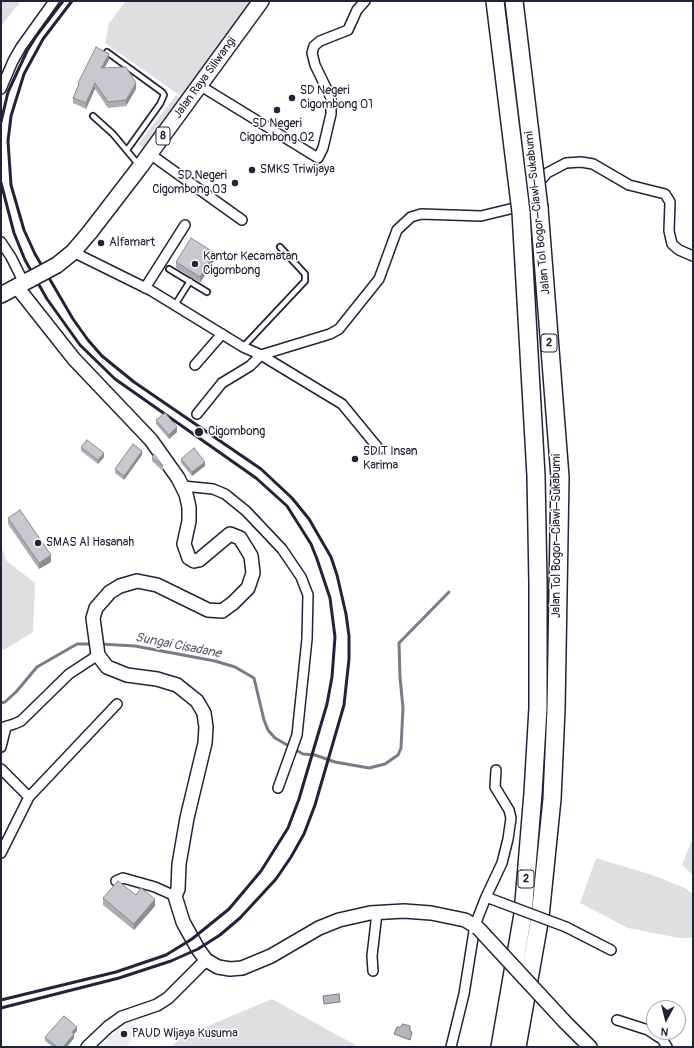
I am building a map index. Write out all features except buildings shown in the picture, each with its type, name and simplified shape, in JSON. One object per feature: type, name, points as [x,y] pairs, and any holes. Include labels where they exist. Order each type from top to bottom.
[{"type":"highway","name":"Jalan Raya Siliwangi","points":[[24,283],[57,265],[73,252],[150,154],[261,1]]},
{"type":"highway","name":"Jalan Tol Bogor–Ciawi–Sukabumi","points":[[495,1],[521,212],[536,476],[538,583],[538,708],[533,793],[523,914],[500,1047]]},
{"type":"highway","name":"Jalan Tol Bogor–Ciawi–Sukabumi","points":[[514,1],[539,208],[560,477],[556,709],[552,799],[540,917],[517,1047]]},
{"type":"highway","name":"8","points":[[1,295],[24,283]]},
{"type":"main road","points":[[24,283],[74,358],[151,440],[183,486],[188,500],[190,513],[184,544],[186,554],[191,560],[199,560],[230,534],[237,535],[247,547],[251,556],[253,573],[248,588],[228,608],[222,611],[213,611],[198,606],[157,585],[132,582],[115,588],[104,598],[94,612],[92,624],[97,651],[102,662],[112,671],[127,675],[158,679],[177,685],[194,698],[204,713],[206,727],[205,743],[187,818],[179,864],[178,889],[175,896],[183,922],[206,960],[218,967],[230,969],[242,968],[271,956],[320,928],[339,920],[377,913],[404,911],[453,916],[477,926],[564,1022],[590,1047]]},
{"type":"street","points":[[1,89],[13,61],[21,47],[54,1]]},
{"type":"street","points":[[199,85],[318,158],[323,148],[331,114],[331,98],[315,65],[312,53],[314,46],[320,41],[348,30],[357,10],[365,1]]},
{"type":"street","points":[[150,154],[242,220]]},
{"type":"street","points":[[197,414],[222,383],[250,366],[262,355],[330,334],[339,329],[379,279],[389,256],[397,230],[412,217],[421,214],[481,216],[514,208],[521,204],[534,186],[547,173],[566,163],[581,162],[593,164],[629,185],[665,194],[670,202],[669,231],[672,244],[679,250],[693,256]]},
{"type":"street","points":[[145,288],[185,225]]},
{"type":"street","points":[[1,242],[11,257],[24,283]]},
{"type":"street","points":[[73,252],[145,288],[244,347],[262,355],[342,404],[379,449]]},
{"type":"street","points":[[195,365],[222,334]]},
{"type":"street","points":[[183,486],[213,488],[225,494],[246,511],[282,549],[301,577],[308,595],[309,609],[297,735],[288,764],[278,788]]},
{"type":"street","points":[[1,747],[3,727],[21,721],[69,674],[97,651]]},
{"type":"street","points":[[1,853],[29,798],[117,704]]},
{"type":"street","points":[[1,769],[29,798]]},
{"type":"street","points":[[451,1047],[464,994],[477,926],[486,897],[502,863],[508,839],[510,818],[509,810],[495,787],[496,770]]},
{"type":"street","points":[[116,881],[123,878],[155,887],[175,896]]},
{"type":"street","points":[[486,897],[566,928],[611,950]]},
{"type":"street","points":[[373,971],[372,956],[377,913]]},
{"type":"street","points":[[87,1047],[108,1027],[122,1017],[151,1008],[168,998],[206,960]]},
{"type":"street","points":[[618,1020],[657,1036],[662,1039],[667,1047]]},
{"type":"lane","points":[[107,52],[164,95],[160,104],[127,150]]},
{"type":"lane","points":[[93,116],[113,134],[140,167]]},
{"type":"lane","points":[[244,347],[305,281],[305,274],[280,247]]},
{"type":"lane","points":[[169,269],[207,292]]},
{"type":"lane","points":[[175,306],[190,281]]},
{"type":"shaded area","points":[[1,1],[21,1],[1,26]]},
{"type":"shaded area","points":[[126,1],[258,1],[185,99],[105,43],[109,23]]},
{"type":"shaded area","points":[[176,95],[184,101],[146,151],[138,144]]},
{"type":"shaded area","points":[[1,546],[7,561],[35,583],[33,632],[4,650],[1,649]]},
{"type":"shaded area","points":[[693,838],[693,875],[682,865]]},
{"type":"shaded area","points":[[596,858],[652,875],[685,888],[693,894],[693,938],[679,938],[628,928],[580,903]]},
{"type":"shaded area","points":[[339,994],[340,1002],[324,1004],[323,996]]},
{"type":"shaded area","points":[[272,999],[359,1047],[171,1047],[182,1037]]},
{"type":"shaded area","name":"PAUD Wijaya Kusuma","points":[[129,1019],[140,1030],[131,1038],[132,1041],[127,1047],[100,1047]]},
{"type":"shaded area","points":[[403,1024],[410,1026],[410,1031],[412,1032],[410,1040],[394,1034],[397,1027],[400,1027]]},
{"type":"waterway","name":"Sungai Cisadane","points":[[100,644],[135,646],[215,661],[235,667],[254,678],[264,720],[268,730],[275,738],[303,754],[315,755],[335,762],[369,768],[385,764],[398,755],[401,748],[403,708],[399,643],[449,592]]},
{"type":"waterway","name":"Sungai Cisadane","points":[[1,703],[5,702],[16,692],[37,667],[77,644],[92,644]]},
{"type":"railway","points":[[1,122],[8,92],[27,51],[37,35],[63,1]]},
{"type":"railway","points":[[1,1008],[119,978],[171,961],[198,949],[220,935],[240,918],[276,879],[304,834],[315,805],[344,705],[349,659],[349,636],[346,614],[337,575],[331,557],[309,519],[292,498],[261,469],[134,382],[102,356],[73,319],[35,254],[24,230],[11,185],[8,141],[11,116],[24,74],[43,39],[72,1]]},
{"type":"railway","points":[[1,183],[14,233],[25,260],[47,299],[80,345],[115,379],[256,478],[287,506],[311,544],[317,559],[330,598],[335,637],[332,677],[327,704],[299,799],[288,828],[261,871],[229,909],[192,939],[166,955],[116,972],[1,1000]]},
{"type":"place","name":"SD Negeri Cigombong 01","points":[[292,98]]},
{"type":"place","name":"SD Negeri Cigombong 02","points":[[277,110]]},
{"type":"place","name":"SMKS Triwijaya","points":[[252,170]]},
{"type":"place","name":"SD Negeri Cigombong 03","points":[[235,183]]},
{"type":"place","name":"Alfamart","points":[[101,243]]},
{"type":"place","name":"Kantor Kecamatan Cigombong","points":[[195,264]]},
{"type":"place","name":"Cigombong","points":[[199,432]]},
{"type":"place","name":"SDIT Insan Karima","points":[[355,459]]},
{"type":"place","name":"SMAS Al Hasanah","points":[[38,543]]},
{"type":"place","name":"PAUD Wijaya Kusuma","points":[[124,1034]]}]
